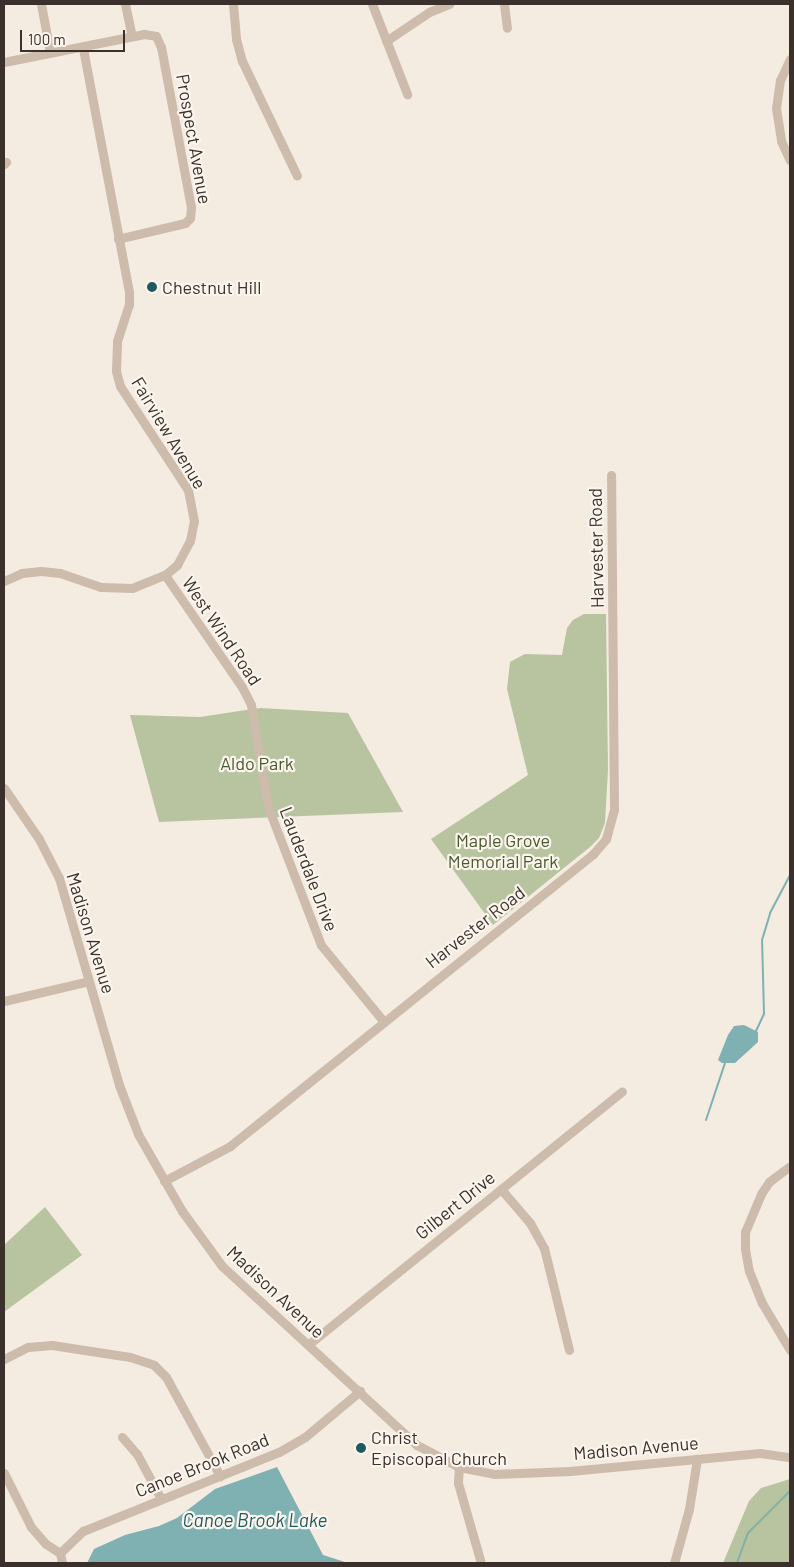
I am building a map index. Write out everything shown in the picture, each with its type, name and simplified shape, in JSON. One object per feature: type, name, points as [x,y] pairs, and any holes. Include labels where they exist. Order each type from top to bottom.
[{"type":"street","points":[[41,4],[50,52]]},
{"type":"street","points":[[4,62],[50,52],[82,48],[132,36],[125,4]]},
{"type":"street","points":[[233,4],[236,39],[242,61],[297,176]]},
{"type":"street","points":[[372,4],[407,94]]},
{"type":"street","points":[[386,41],[429,12],[449,4]]},
{"type":"street","points":[[504,4],[507,28]]},
{"type":"street","name":"Prospect Avenue","points":[[118,239],[185,223],[190,218],[191,207],[161,47],[156,36],[132,36]]},
{"type":"street","name":"Fairview Avenue","points":[[5,577],[41,571],[60,573],[101,587],[132,588],[165,575],[177,565],[190,541],[192,506],[188,490],[120,386],[116,359],[129,292],[82,48]]},
{"type":"street","points":[[790,59],[780,80],[776,118],[781,141],[790,160]]},
{"type":"street","name":"Harvester Road","points":[[164,1181],[230,1146],[593,854],[611,827],[614,810],[612,475]]},
{"type":"street","name":"West Wind Road","points":[[165,575],[242,687],[251,705]]},
{"type":"street","name":"Lauderdale Drive","points":[[251,705],[268,807],[311,922],[321,945],[384,1022]]},
{"type":"street","name":"Madison Avenue","points":[[4,788],[39,839],[59,878],[119,1085],[138,1134],[164,1181],[202,1242],[222,1266],[417,1445],[459,1467],[494,1474],[760,1453],[790,1457]]},
{"type":"street","points":[[4,1001],[89,980]]},
{"type":"street","name":"Gilbert Drive","points":[[309,1344],[622,1091]]},
{"type":"street","points":[[790,1166],[769,1182],[761,1194],[745,1232],[745,1249],[749,1271],[762,1303],[790,1350]]},
{"type":"street","points":[[501,1189],[530,1223],[544,1248],[569,1350]]},
{"type":"street","points":[[4,1360],[28,1347],[52,1345],[130,1357],[154,1365],[166,1377],[220,1476]]},
{"type":"street","name":"Canoe Brook Road","points":[[60,1553],[83,1531],[293,1445],[360,1391]]},
{"type":"street","points":[[122,1437],[137,1454],[161,1499]]},
{"type":"street","points":[[674,1563],[690,1509],[697,1459]]},
{"type":"street","points":[[459,1467],[458,1483],[481,1563]]},
{"type":"street","points":[[4,1473],[31,1527],[46,1544],[60,1553],[62,1563]]},
{"type":"green space","name":"Maple Grove Memorial Park","points":[[584,614],[606,614],[608,770],[605,823],[599,838],[590,847],[493,925],[431,839],[528,775],[507,689],[510,662],[525,654],[562,655],[567,628],[573,620]]},
{"type":"green space","name":"Aldo Park","points":[[260,708],[348,713],[403,812],[159,822],[130,715],[200,717]]},
{"type":"green space","points":[[45,1207],[82,1255],[4,1312],[4,1245]]},
{"type":"green space","points":[[790,1479],[790,1563],[723,1563],[749,1501],[761,1488]]},
{"type":"water","points":[[744,1025],[758,1032],[758,1042],[735,1063],[722,1063],[718,1060],[728,1035],[734,1026]]},
{"type":"water","name":"Canoe Brook Lake","points":[[277,1467],[323,1555],[348,1563],[87,1563],[94,1549],[125,1535],[159,1526],[177,1518],[215,1489]]},
{"type":"waterway","points":[[756,1031],[764,1014],[762,940],[770,913],[790,875]]},
{"type":"waterway","points":[[706,1120],[725,1063]]},
{"type":"waterway","points":[[737,1563],[748,1533],[790,1491]]},
{"type":"place","name":"Chestnut Hill","points":[[152,287]]},
{"type":"place","name":"Christ Episcopal Church","points":[[361,1448]]}]
